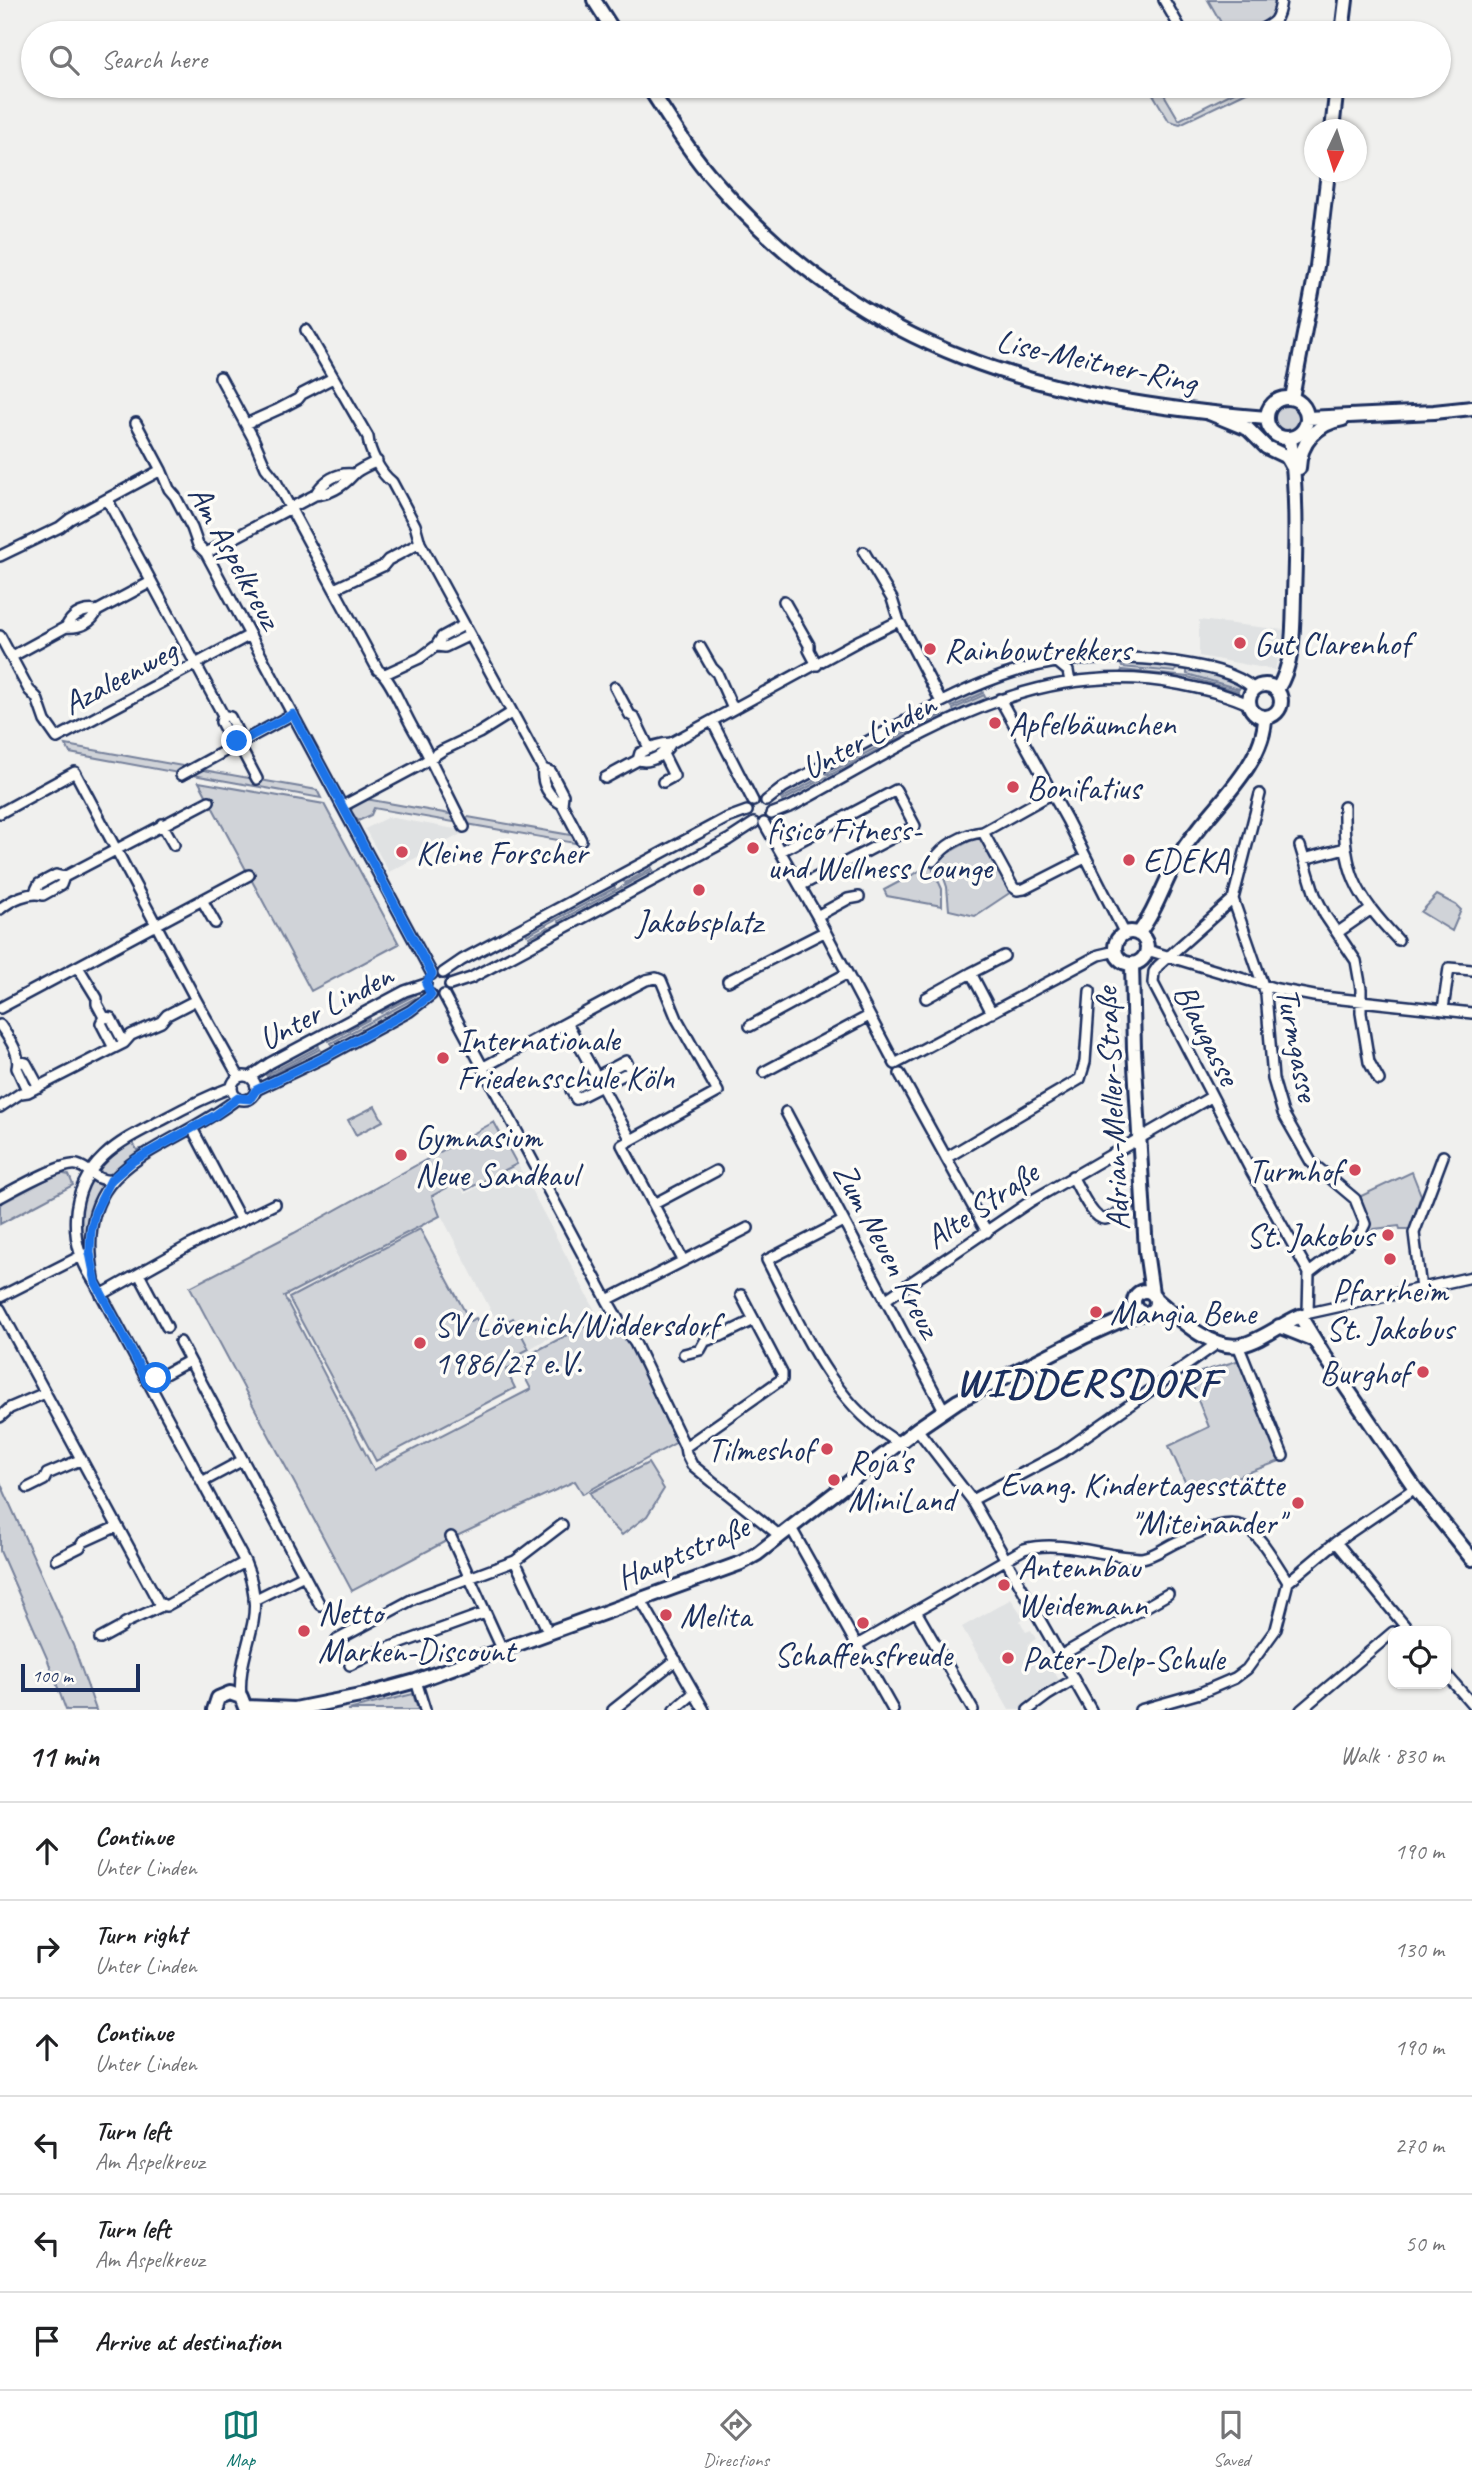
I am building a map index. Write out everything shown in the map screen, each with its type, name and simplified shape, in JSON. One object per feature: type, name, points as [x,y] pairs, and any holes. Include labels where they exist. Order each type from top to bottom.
[{"type":"street","points":[[594,0],[607,21]]},
{"type":"street","points":[[1164,0],[1176,21]]},
{"type":"street","points":[[1275,21],[1281,0]]},
{"type":"street","points":[[1343,21],[1346,0]]},
{"type":"street","name":"Lise-Meitner-Ring","points":[[656,98],[713,179],[757,227],[837,293],[934,347],[1045,384],[1148,405],[1267,418]]},
{"type":"street","points":[[1333,119],[1336,98]]},
{"type":"street","points":[[1292,398],[1317,266],[1327,182]]},
{"type":"street","points":[[306,330],[368,437],[368,444],[386,478],[392,482],[421,543],[542,769],[551,772],[563,795],[562,804],[581,840]]},
{"type":"street","points":[[220,377],[266,468],[274,478],[378,670],[385,674],[396,700],[421,741],[464,827]]},
{"type":"street","points":[[246,424],[298,399],[302,394],[333,378]]},
{"type":"street","points":[[1292,398],[1303,405],[1307,418],[1304,429],[1290,438],[1271,430],[1267,418],[1268,410],[1278,400],[1292,398]]},
{"type":"street","points":[[1307,418],[1472,408]]},
{"type":"street","points":[[1209,413],[1248,429],[1266,447],[1287,457],[1295,478]]},
{"type":"street","points":[[1295,478],[1299,473],[1300,453],[1316,431],[1332,420],[1352,417]]},
{"type":"street","name":"Am Aspelkreuz","points":[[136,423],[198,545],[206,553],[432,974]]},
{"type":"street","points":[[1277,690],[1286,672],[1290,652],[1297,525],[1290,438]]},
{"type":"street","points":[[206,553],[314,495],[325,495],[349,482],[353,474],[377,461]]},
{"type":"street","points":[[0,556],[60,527],[161,470]]},
{"type":"street","points":[[107,499],[223,715],[230,717],[239,735],[237,742],[257,779]]},
{"type":"street","points":[[334,589],[383,566],[388,560],[421,543]]},
{"type":"street","points":[[864,552],[892,599],[898,621],[941,702]]},
{"type":"street","name":"Azaleenweg","points":[[11,657],[66,627],[77,628],[93,619],[97,611],[151,582]]},
{"type":"street","points":[[784,601],[817,665]]},
{"type":"street","points":[[605,778],[638,760],[645,762],[663,754],[671,743],[898,621]]},
{"type":"street","points":[[385,674],[398,666],[407,665],[436,646],[442,637],[464,625]]},
{"type":"street","name":"Azaleenweg","points":[[0,636],[29,690],[37,698],[45,721],[57,738],[250,635]]},
{"type":"street","points":[[436,646],[445,647],[470,635]]},
{"type":"street","points":[[700,647],[718,673],[733,709]]},
{"type":"street","name":"Unter Linden","points":[[766,801],[784,787],[941,702],[996,678],[1057,662],[1116,657],[1178,663],[1241,679],[1254,689]]},
{"type":"street","points":[[1057,662],[1068,671],[1070,682]]},
{"type":"street","name":"Unter Linden","points":[[771,814],[792,806],[975,708],[1026,690],[1070,682],[1116,678],[1168,682],[1238,699],[1250,705]]},
{"type":"street","points":[[1267,685],[1277,690],[1281,698],[1280,707],[1273,715],[1256,715],[1249,698],[1254,689],[1267,685]]},
{"type":"street","points":[[615,687],[649,748]]},
{"type":"street","points":[[1000,699],[1085,858],[1131,934],[1144,940],[1147,950],[1142,960],[1132,964],[1121,960],[1116,951],[1117,941],[1131,934],[1182,850],[1254,755],[1264,735],[1265,717]]},
{"type":"street","points":[[343,806],[511,713]]},
{"type":"street","points":[[181,775],[237,742],[293,714]]},
{"type":"street","points":[[712,721],[753,801]]},
{"type":"street","points":[[638,760],[640,753],[649,748],[661,743],[671,743]]},
{"type":"street","points":[[663,754],[679,774],[663,782]]},
{"type":"street","points":[[0,800],[3,811],[75,772],[195,1000],[239,1077]]},
{"type":"street","points":[[781,851],[896,790],[915,827],[800,886]]},
{"type":"street","points":[[933,861],[940,850],[947,846],[971,833],[983,832],[1051,794]]},
{"type":"street","points":[[1233,899],[1260,794]]},
{"type":"street","points":[[0,909],[35,892],[43,895],[61,885],[64,877],[209,801]]},
{"type":"street","points":[[450,985],[471,978],[759,823],[771,814],[766,801],[753,801]]},
{"type":"street","points":[[753,801],[747,811],[749,819],[759,823],[781,851],[895,1064],[1099,955],[1116,951]]},
{"type":"street","points":[[1344,807],[1345,848],[1360,895],[1398,940]]},
{"type":"street","name":"Unter Linden","points":[[443,973],[462,960],[724,819],[747,811]]},
{"type":"street","points":[[162,824],[174,845]]},
{"type":"street","points":[[983,832],[1017,890],[1085,858]]},
{"type":"street","points":[[1300,846],[1315,895],[1356,961],[1360,975],[1360,1001],[1369,1062],[1379,1080]]},
{"type":"street","points":[[1304,859],[1345,848]]},
{"type":"street","points":[[0,1008],[249,875]]},
{"type":"street","points":[[817,916],[848,899],[859,897]]},
{"type":"street","name":"Blaugasse","points":[[1233,899],[1168,956],[1154,972],[1154,989],[1309,1273]]},
{"type":"street","name":"Turmgasse","points":[[1233,899],[1266,994],[1273,1079],[1283,1113],[1311,1162],[1355,1199],[1365,1224],[1360,1234],[1309,1273]]},
{"type":"street","points":[[202,900],[215,923]]},
{"type":"street","points":[[1337,933],[1370,910]]},
{"type":"street","points":[[728,981],[824,932]]},
{"type":"street","points":[[1147,950],[1262,984],[1314,996],[1472,1013]]},
{"type":"street","points":[[926,998],[1004,956]]},
{"type":"street","name":"Adrian-Meller-Straße","points":[[1132,964],[1146,1251],[1145,1296]]},
{"type":"street","points":[[78,967],[97,998],[104,1017]]},
{"type":"street","points":[[1443,1009],[1448,968],[1472,970]]},
{"type":"street","points":[[443,973],[449,978],[450,985],[444,995],[431,995],[426,984],[432,974],[443,973]]},
{"type":"street","points":[[750,1026],[846,974]]},
{"type":"street","points":[[971,974],[992,1013]]},
{"type":"street","points":[[482,1068],[646,980],[661,980],[677,1018],[718,1092],[622,1145],[683,1260]]},
{"type":"street","name":"Unter Linden","points":[[250,1077],[270,1063],[405,990],[426,984]]},
{"type":"street","points":[[946,1158],[1080,1079],[1085,1062],[1090,991]]},
{"type":"street","name":"Unter Linden","points":[[256,1090],[410,1011],[431,995]]},
{"type":"street","points":[[444,995],[618,1321],[635,1343],[692,1465],[786,1532],[857,1645],[893,1710]]},
{"type":"street","points":[[0,1107],[21,1093],[76,1069],[195,1000]]},
{"type":"street","points":[[764,1072],[869,1016]]},
{"type":"street","points":[[104,1017],[111,1018],[124,1042]]},
{"type":"street","points":[[104,1017],[101,1023],[114,1048]]},
{"type":"street","points":[[567,1023],[631,1140]]},
{"type":"street","points":[[0,1025],[19,1061],[17,1068],[28,1092]]},
{"type":"street","points":[[19,1061],[26,1063],[39,1087]]},
{"type":"street","points":[[626,1061],[631,1071],[576,1099],[571,1090],[596,1077],[626,1061]]},
{"type":"street","points":[[900,1074],[987,1232]]},
{"type":"street","points":[[239,1077],[250,1077],[256,1090],[250,1099],[238,1098],[232,1087],[234,1081],[239,1077]]},
{"type":"street","name":"Unter Linden","points":[[226,1693],[240,1670],[253,1622],[251,1578],[245,1562],[79,1255],[75,1234],[75,1210],[90,1171],[104,1155],[205,1097],[232,1087]]},
{"type":"street","name":"Alte Straße","points":[[885,1300],[1072,1176],[1211,1097]]},
{"type":"street","name":"Unter Linden","points":[[96,1283],[90,1253],[91,1231],[95,1212],[111,1180],[145,1153],[192,1128],[238,1098]]},
{"type":"street","name":"Zum Neuen Kreuz","points":[[786,1112],[944,1410]]},
{"type":"street","points":[[192,1128],[241,1221]]},
{"type":"street","points":[[1421,1289],[1415,1233],[1443,1156]]},
{"type":"street","points":[[0,1197],[63,1166],[77,1165],[102,1181],[111,1180]]},
{"type":"street","points":[[654,1204],[716,1171]]},
{"type":"street","name":"Alte Straße","points":[[1072,1176],[1092,1212],[1099,1217],[1108,1218],[1130,1205]]},
{"type":"street","points":[[101,1295],[275,1204]]},
{"type":"street","points":[[843,1220],[767,1260],[824,1367],[869,1422],[900,1443]]},
{"type":"street","points":[[607,1300],[748,1228]]},
{"type":"street","points":[[0,1297],[79,1255],[90,1253]]},
{"type":"street","points":[[139,1273],[167,1327]]},
{"type":"street","points":[[1309,1273],[1304,1314],[1314,1340],[1415,1488],[1472,1559]]},
{"type":"street","points":[[1145,1296],[1217,1343],[1238,1345],[1304,1314],[1472,1277]]},
{"type":"street","points":[[685,1447],[782,1379],[782,1373],[741,1295]]},
{"type":"street","points":[[1145,1296],[1135,1307],[1146,1313],[1164,1315],[1184,1323]]},
{"type":"street","points":[[1145,1296],[1156,1307],[1146,1313]]},
{"type":"street","name":"Hauptstraße","points":[[1086,1336],[1145,1296]]},
{"type":"street","points":[[0,1309],[61,1419],[90,1479],[98,1487],[116,1527],[162,1606]]},
{"type":"street","name":"Hauptstraße","points":[[226,1693],[234,1693],[244,1705],[293,1709],[365,1695],[503,1651],[741,1563],[786,1532],[917,1429],[973,1392],[1086,1336],[1126,1318],[1146,1313]]},
{"type":"street","points":[[684,1354],[699,1350],[705,1341],[754,1320]]},
{"type":"street","points":[[1279,1326],[1314,1340]]},
{"type":"street","points":[[180,1342],[320,1605]]},
{"type":"street","points":[[972,1500],[1061,1453],[1217,1343]]},
{"type":"street","points":[[1238,1345],[1283,1456]]},
{"type":"street","points":[[148,1383],[189,1361]]},
{"type":"street","points":[[0,1417],[10,1408],[45,1393]]},
{"type":"street","points":[[917,1429],[972,1500],[1091,1710]]},
{"type":"street","points":[[28,1489],[44,1480],[47,1474],[80,1460]]},
{"type":"street","points":[[202,1482],[243,1460]]},
{"type":"street","points":[[1140,1710],[1200,1693],[1235,1678],[1247,1669],[1276,1629],[1288,1582],[1336,1542],[1415,1488]]},
{"type":"street","points":[[857,1645],[1024,1549],[1040,1546],[1147,1558],[1198,1532],[1223,1523],[1237,1523],[1245,1525],[1258,1535],[1288,1582]]},
{"type":"street","points":[[337,1640],[415,1598],[515,1561],[562,1525]]},
{"type":"street","points":[[56,1559],[80,1547],[83,1542],[116,1527]]},
{"type":"street","points":[[452,1537],[503,1651]]},
{"type":"street","points":[[1336,1542],[1404,1626]]},
{"type":"street","points":[[515,1561],[545,1625]]},
{"type":"street","points":[[100,1639],[125,1623],[245,1562]]},
{"type":"street","points":[[254,1600],[304,1575]]},
{"type":"street","points":[[1060,1656],[1168,1594]]},
{"type":"street","points":[[641,1600],[704,1710]]},
{"type":"street","points":[[916,1611],[973,1710]]},
{"type":"street","points":[[350,1665],[377,1652],[485,1614]]},
{"type":"street","points":[[1301,1710],[1388,1637]]},
{"type":"street","points":[[613,1710],[676,1660]]},
{"type":"street","name":"Unter Linden","points":[[240,1670],[244,1705]]},
{"type":"street","points":[[1028,1710],[1073,1680]]},
{"type":"street","points":[[1451,1680],[1472,1704]]},
{"type":"street","points":[[415,1681],[425,1710]]},
{"type":"street","points":[[214,1710],[218,1698],[226,1693]]},
{"type":"street","points":[[674,1710],[695,1693]]},
{"type":"shaded area","points":[[1208,0],[1277,0],[1273,17],[1268,21],[1220,21]]},
{"type":"shaded area","points":[[1155,98],[1166,98],[1179,120],[1222,98],[1234,98],[1180,124],[1169,121]]},
{"type":"shaded area","points":[[1287,401],[1298,406],[1303,417],[1298,428],[1287,433],[1276,428],[1271,417],[1276,406]]},
{"type":"shaded area","name":"Gut Clarenhof","points":[[1199,620],[1284,630],[1275,670],[1199,656]]},
{"type":"shaded area","points":[[1119,660],[1196,670],[1242,684],[1239,689],[1187,674],[1187,670],[1176,669],[1175,672],[1122,667]]},
{"type":"shaded area","points":[[1122,670],[1188,677],[1238,691],[1237,697],[1119,676]]},
{"type":"shaded area","points":[[981,687],[983,693],[952,707],[950,704],[940,709],[941,713],[827,774],[825,772],[816,780],[781,799],[778,795],[864,747]]},
{"type":"shaded area","points":[[984,695],[987,701],[784,806],[782,801]]},
{"type":"shaded area","points":[[66,745],[188,767],[178,773],[70,753]]},
{"type":"shaded area","points":[[198,769],[317,790],[321,798],[188,774]]},
{"type":"shaded area","points":[[199,782],[324,804],[399,944],[311,991]]},
{"type":"shaded area","points":[[366,799],[455,815],[459,823],[374,808],[371,815],[358,821],[351,811],[353,806]]},
{"type":"shaded area","name":"Kleine Forscher","points":[[388,817],[461,830],[463,833],[389,872],[365,829]]},
{"type":"shaded area","points":[[468,817],[576,836],[580,844],[467,824],[464,819]]},
{"type":"shaded area","points":[[977,837],[1011,892],[975,916],[949,910],[947,887],[938,861],[940,857]]},
{"type":"shaded area","points":[[649,862],[652,868],[625,883],[623,880],[614,885],[615,888],[527,935],[524,929]]},
{"type":"shaded area","points":[[931,865],[942,889],[942,906],[887,896],[884,890]]},
{"type":"shaded area","points":[[653,870],[656,876],[532,943],[529,937],[560,923],[559,921]]},
{"type":"shaded area","points":[[1437,895],[1461,910],[1452,931],[1421,912]]},
{"type":"shaded area","points":[[414,991],[415,995],[381,1013],[379,1011],[369,1016],[370,1019],[329,1041],[327,1038],[318,1044],[319,1047],[266,1075],[263,1072]]},
{"type":"shaded area","points":[[417,997],[420,1001],[269,1082],[267,1077],[320,1049],[322,1052],[332,1047],[331,1043]]},
{"type":"shaded area","points":[[375,1106],[383,1121],[356,1135],[348,1120]]},
{"type":"shaded area","points":[[494,1122],[517,1164],[466,1190],[458,1177],[457,1182],[432,1196],[440,1216],[284,1296],[374,1470],[531,1389],[518,1364],[506,1370],[515,1388],[376,1461],[289,1298],[420,1229],[470,1321],[476,1318],[485,1333],[513,1318],[529,1349],[515,1356],[517,1361],[609,1313],[628,1340],[677,1442],[583,1494],[575,1481],[448,1540],[352,1591],[190,1287],[294,1233]]},
{"type":"shaded area","points":[[135,1138],[133,1143],[137,1150],[141,1149],[142,1152],[111,1175],[102,1175],[99,1166],[103,1160]]},
{"type":"shaded area","points":[[518,1165],[596,1312],[529,1349],[513,1318],[499,1326],[431,1196],[457,1182],[465,1194]]},
{"type":"shaded area","points":[[1412,1172],[1421,1195],[1410,1229],[1400,1229],[1399,1226],[1374,1229],[1367,1235],[1370,1220],[1359,1197]]},
{"type":"shaded area","points":[[59,1173],[69,1175],[73,1185],[0,1224],[0,1204]]},
{"type":"shaded area","points":[[90,1179],[104,1186],[84,1249],[81,1248],[79,1206]]},
{"type":"shaded area","points":[[1240,1360],[1280,1461],[1217,1484],[1186,1484],[1169,1446],[1209,1427],[1188,1376]]},
{"type":"shaded area","points":[[648,1463],[664,1489],[647,1516],[622,1535],[605,1518],[590,1493]]},
{"type":"shaded area","points":[[0,1482],[73,1645],[96,1710],[66,1710],[47,1658],[0,1551]]},
{"type":"shaded area","name":"Pater-Delp-Schule","points":[[1011,1599],[1024,1618],[1020,1621],[1026,1632],[1031,1630],[1036,1639],[1028,1644],[1041,1666],[1049,1662],[1060,1682],[1022,1710],[1009,1710],[962,1627]]},
{"type":"shaded area","points":[[413,1694],[418,1710],[348,1710]]},
{"type":"place","name":"Gut Clarenhof","points":[[1240,643]]},
{"type":"place","name":"Rainbowtrekkers","points":[[930,649]]},
{"type":"place","name":"Apfelbäumchen","points":[[995,723]]},
{"type":"place","name":"Bonifatius","points":[[1013,787]]},
{"type":"place","name":"fisico Fitness- und Wellness Lounge","points":[[753,848]]},
{"type":"place","name":"Kleine Forscher","points":[[402,852]]},
{"type":"place","name":"EDEKA","points":[[1129,860]]},
{"type":"place","name":"Jakobsplatz","points":[[699,890]]},
{"type":"place","name":"Internationale Friedensschule Köln","points":[[443,1058]]},
{"type":"place","name":"Gymnasium Neue Sandkaul","points":[[401,1155]]},
{"type":"place","name":"Turmhof","points":[[1355,1170]]},
{"type":"place","name":"St. Jakobus","points":[[1388,1235]]},
{"type":"place","name":"Pfarrheim St. Jakobus","points":[[1390,1259]]},
{"type":"place","name":"Mangia Bene","points":[[1096,1312]]},
{"type":"place","name":"SV Lövenich/Widdersdorf 1986/27 e.V.","points":[[420,1343]]},
{"type":"place","name":"Burghof","points":[[1423,1372]]},
{"type":"place","name":"Tilmeshof","points":[[827,1449]]},
{"type":"place","name":"Roja's MiniLand","points":[[834,1480]]},
{"type":"place","name":"Evang. Kindertagesstätte \"Miteinander\"","points":[[1298,1503]]},
{"type":"place","name":"Antennbau Weidemann","points":[[1004,1585]]},
{"type":"place","name":"Melita","points":[[666,1615]]},
{"type":"place","name":"Schaffensfreude","points":[[863,1623]]},
{"type":"place","name":"Netto Marken-Discount","points":[[304,1631]]},
{"type":"place","name":"Pater-Delp-Schule","points":[[1008,1658]]},
{"type":"district","name":"WIDDERSDORF","points":[[1088,1382]]},
{"type":"route","points":[[156,1378],[148,1383],[96,1283],[90,1253],[91,1231],[95,1212],[111,1180],[145,1153],[214,1116],[238,1098],[250,1099],[256,1090],[279,1081],[410,1011],[431,995],[426,984],[432,974],[293,714],[238,743],[237,741]]}]
